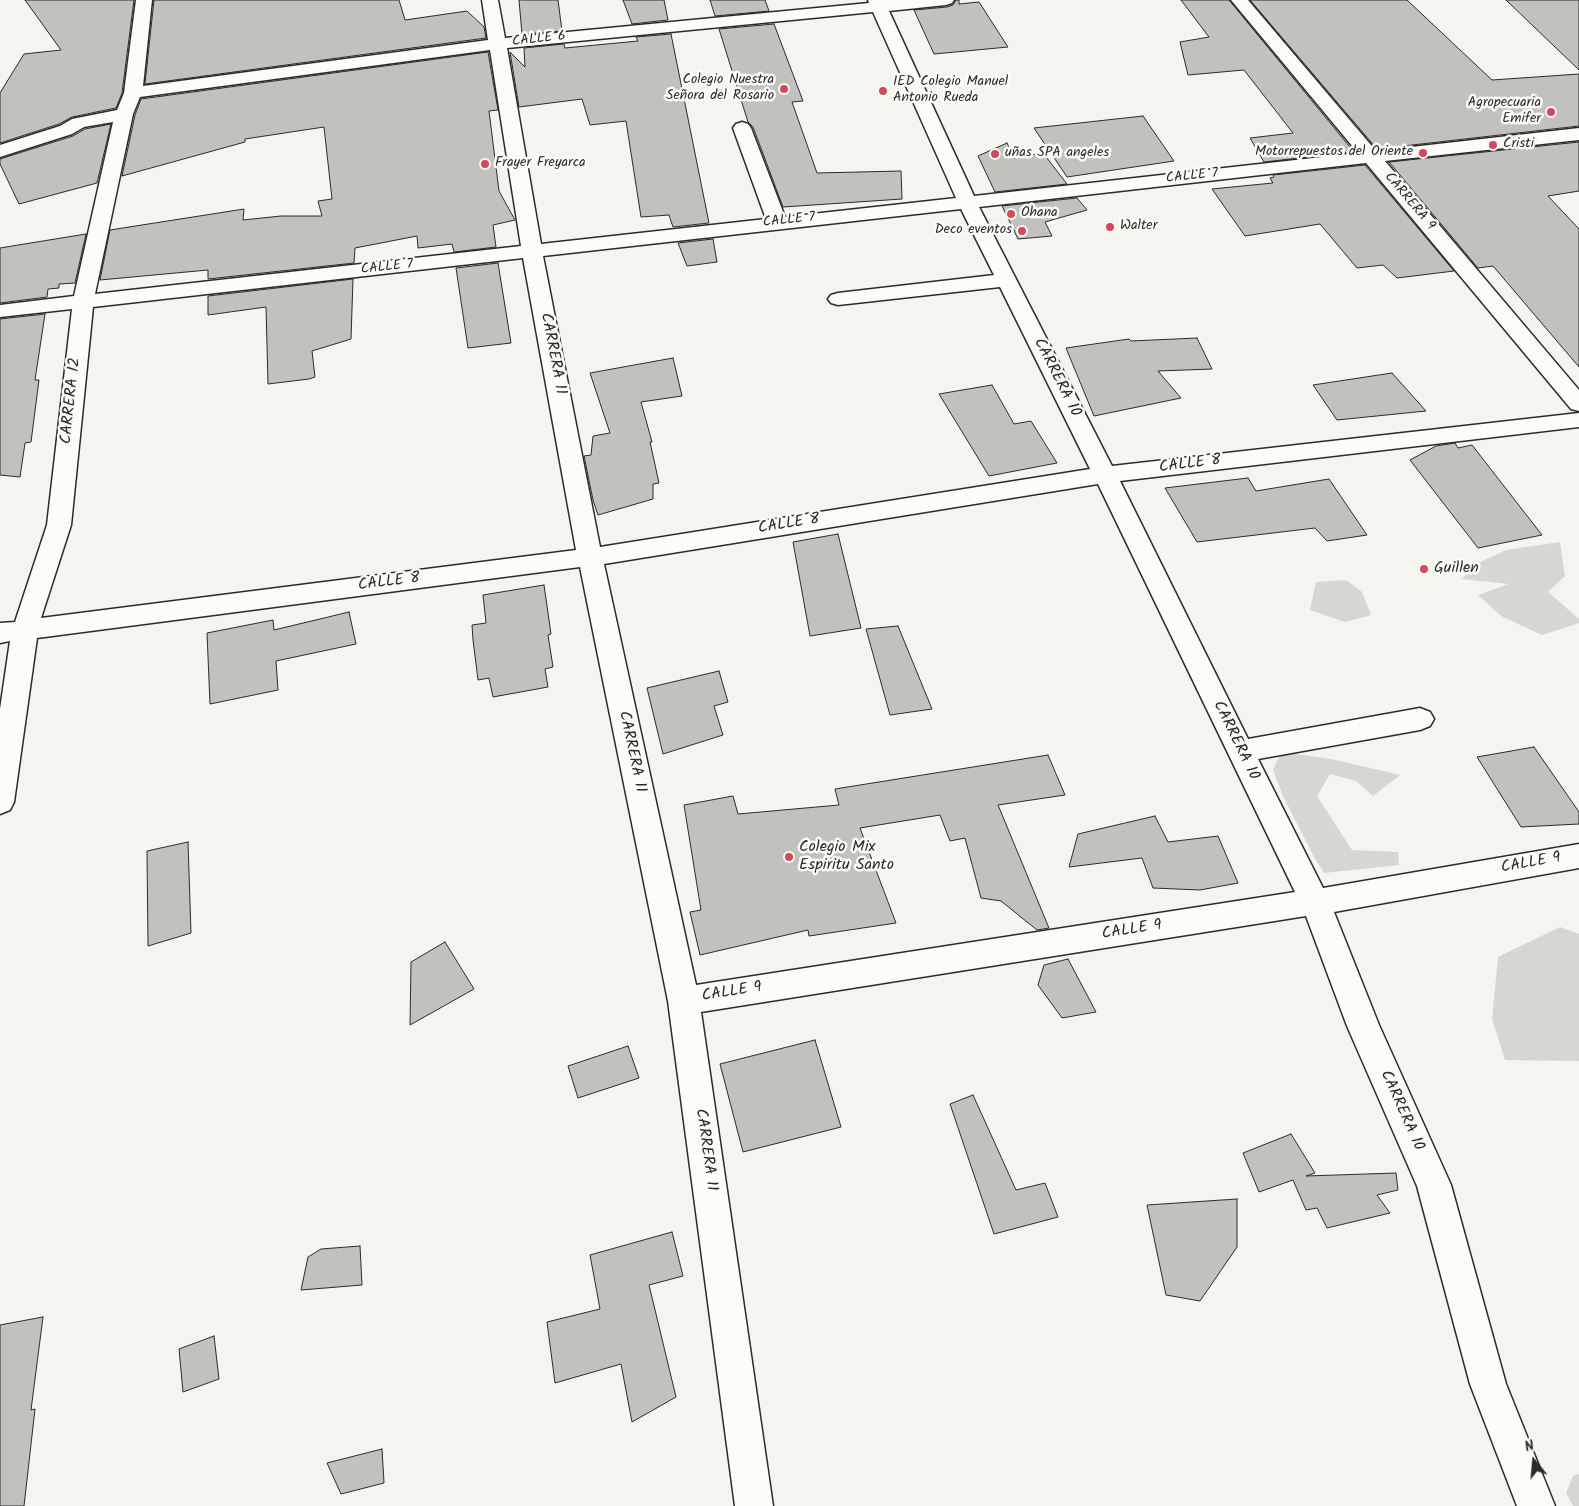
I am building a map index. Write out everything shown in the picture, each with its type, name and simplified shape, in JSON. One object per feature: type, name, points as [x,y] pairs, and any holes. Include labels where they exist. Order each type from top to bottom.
[{"type":"street","name":"CARRERA 12","points":[[0,802],[25,629],[59,526],[83,302],[124,114],[133,93],[144,0]]},
{"type":"street","name":"CALLE 6","points":[[133,93],[496,44],[877,3],[946,0]]},
{"type":"street","name":"CARRERA 9","points":[[1239,0],[1579,404]]},
{"type":"street","name":"CARRERA 11","points":[[490,2],[532,251],[590,557],[684,1001],[754,1506]]},
{"type":"street","name":"CARRERA 10","points":[[877,3],[967,202],[1315,902],[1363,1026],[1434,1185],[1488,1384],[1536,1506]]},
{"type":"street","points":[[0,151],[66,130],[78,123],[124,114]]},
{"type":"street","points":[[742,128],[777,222]]},
{"type":"street","name":"CALLE 7","points":[[0,311],[777,222],[1579,134]]},
{"type":"street","points":[[838,300],[1006,280]]},
{"type":"street","name":"CALLE 8","points":[[0,633],[590,557],[1104,475],[1579,420]]},
{"type":"street","points":[[1240,751],[1420,719]]},
{"type":"street","name":"CALLE 9","points":[[684,1001],[1315,902],[1579,856]]},
{"type":"shaded area","points":[[1560,542],[1565,576],[1548,592],[1579,619],[1579,623],[1542,635],[1501,616],[1478,595],[1509,584],[1462,579],[1476,564],[1506,550]]},
{"type":"shaded area","points":[[1346,580],[1362,592],[1371,615],[1345,622],[1310,610],[1316,582]]},
{"type":"shaded area","points":[[1281,752],[1331,759],[1400,775],[1373,796],[1356,781],[1330,774],[1317,796],[1352,850],[1398,852],[1399,865],[1324,873],[1283,796],[1273,770]]},
{"type":"shaded area","points":[[1560,927],[1579,934],[1579,1061],[1505,1060],[1492,1019],[1498,957]]},
{"type":"shaded area","points":[[1579,1474],[1579,1506],[1573,1506],[1566,1493],[1573,1476]]},
{"type":"building","points":[[25,0],[134,0],[122,93],[116,108],[72,117],[59,124],[0,143],[0,93],[24,54],[61,50]]},
{"type":"building","points":[[154,0],[399,0],[405,20],[467,11],[484,27],[486,38],[145,84]]},
{"type":"building","points":[[519,0],[558,0],[562,31],[522,34]]},
{"type":"building","points":[[623,0],[664,0],[668,20],[632,24]]},
{"type":"building","points":[[710,0],[765,0],[769,11],[715,16]]},
{"type":"building","points":[[956,0],[959,0],[959,4],[979,2],[1008,47],[934,54],[914,10],[947,7],[953,5]]},
{"type":"building","points":[[1181,0],[1229,0],[1354,152],[1264,162],[1250,138],[1293,133],[1244,70],[1188,75],[1180,42],[1209,37]]},
{"type":"building","points":[[1250,0],[1407,0],[1492,80],[1579,74],[1579,126],[1377,149]]},
{"type":"building","points":[[1506,0],[1579,0],[1579,70]]},
{"type":"building","points":[[774,24],[803,101],[792,102],[817,173],[901,171],[902,199],[783,207],[753,127],[748,122],[719,29]]},
{"type":"building","points":[[671,34],[709,223],[673,227],[669,215],[641,217],[626,121],[590,125],[582,99],[519,107],[510,52],[525,67],[524,48],[564,44],[565,48],[638,41],[636,37]]},
{"type":"building","points":[[488,52],[498,110],[489,111],[499,191],[515,220],[493,225],[496,247],[454,252],[452,244],[418,248],[417,236],[355,248],[354,263],[208,279],[208,270],[100,280],[110,230],[244,209],[243,220],[281,216],[322,216],[318,201],[332,199],[324,127],[245,139],[245,142],[122,176],[135,115],[141,99]]},
{"type":"building","points":[[1143,116],[1174,161],[1067,177],[1034,128]]},
{"type":"building","points":[[111,124],[97,183],[19,204],[0,164],[0,159],[73,136],[85,129]]},
{"type":"building","points":[[1579,142],[1579,191],[1548,196],[1579,229],[1579,367],[1493,266],[1478,268],[1389,162]]},
{"type":"building","points":[[1007,143],[1014,158],[1043,153],[1067,184],[995,192],[978,156]]},
{"type":"building","points":[[1365,165],[1454,271],[1397,278],[1383,265],[1357,268],[1320,224],[1245,236],[1212,189],[1273,183],[1270,178],[1274,177],[1273,175]]},
{"type":"building","points":[[1077,198],[1087,210],[1045,222],[1052,236],[1018,239],[1002,206]]},
{"type":"building","points":[[86,234],[75,283],[59,284],[59,288],[48,289],[47,297],[0,303],[0,248]]},
{"type":"building","points":[[713,239],[717,262],[687,266],[678,243]]},
{"type":"building","points":[[498,263],[511,343],[468,348],[456,268]]},
{"type":"building","points":[[353,279],[351,339],[312,351],[315,377],[309,379],[268,384],[266,307],[208,315],[208,296]]},
{"type":"building","points":[[45,314],[35,380],[39,380],[31,442],[25,443],[20,477],[0,475],[0,319]]},
{"type":"building","points":[[1197,338],[1212,369],[1158,371],[1181,398],[1094,416],[1066,348],[1129,339],[1131,341]]},
{"type":"building","points":[[673,358],[682,396],[641,402],[652,442],[650,442],[659,483],[653,484],[653,499],[598,515],[584,456],[591,455],[593,436],[610,433],[590,373]]},
{"type":"building","points":[[1392,373],[1426,411],[1337,420],[1313,385]]},
{"type":"building","points":[[992,385],[1014,424],[1031,421],[1057,463],[989,476],[939,394]]},
{"type":"building","points":[[1455,443],[1458,448],[1472,445],[1542,535],[1478,548],[1410,460],[1436,446]]},
{"type":"building","points":[[1248,478],[1256,491],[1329,479],[1367,535],[1327,541],[1315,528],[1197,542],[1165,488]]},
{"type":"building","points":[[838,534],[861,628],[810,636],[793,542]]},
{"type":"building","points":[[544,585],[551,634],[548,635],[553,667],[545,669],[548,687],[493,697],[489,678],[478,680],[473,640],[472,625],[486,623],[483,595]]},
{"type":"building","points":[[349,612],[356,644],[276,661],[278,690],[210,704],[207,633],[273,620],[274,630]]},
{"type":"building","points":[[898,626],[932,709],[890,715],[866,629]]},
{"type":"building","points":[[719,671],[728,702],[714,706],[723,735],[663,754],[647,688]]},
{"type":"building","points":[[1534,747],[1579,812],[1579,824],[1521,827],[1477,757]]},
{"type":"building","points":[[1048,755],[1065,795],[998,805],[1049,928],[1037,930],[1001,901],[981,898],[965,838],[950,841],[940,815],[860,828],[896,923],[809,936],[808,930],[700,955],[690,912],[701,910],[684,805],[733,796],[738,814],[839,805],[835,789]]},
{"type":"building","points":[[1155,816],[1168,842],[1218,836],[1238,883],[1200,890],[1153,888],[1142,858],[1069,867],[1078,834]]},
{"type":"building","points":[[188,842],[191,933],[148,946],[147,851]]},
{"type":"building","points":[[445,942],[474,989],[410,1025],[411,962]]},
{"type":"building","points":[[1068,959],[1096,1012],[1062,1018],[1038,985],[1044,965]]},
{"type":"building","points":[[815,1040],[841,1127],[743,1152],[720,1064]]},
{"type":"building","points":[[628,1046],[639,1078],[578,1098],[568,1066]]},
{"type":"building","points":[[973,1095],[1016,1190],[1045,1183],[1058,1217],[994,1234],[950,1104]]},
{"type":"building","points":[[1291,1134],[1315,1173],[1306,1176],[1396,1173],[1398,1190],[1377,1195],[1390,1213],[1327,1228],[1317,1208],[1306,1210],[1293,1180],[1259,1192],[1243,1153]]},
{"type":"building","points":[[1237,1199],[1237,1247],[1200,1301],[1166,1295],[1147,1205]]},
{"type":"building","points":[[672,1232],[683,1276],[649,1285],[676,1397],[632,1422],[621,1364],[555,1383],[547,1322],[600,1309],[590,1255]]},
{"type":"building","points":[[360,1246],[362,1285],[301,1290],[308,1257],[321,1249]]},
{"type":"building","points":[[43,1317],[31,1410],[35,1409],[24,1506],[0,1506],[0,1325]]},
{"type":"building","points":[[214,1336],[219,1379],[183,1392],[179,1349]]},
{"type":"building","points":[[382,1449],[384,1483],[341,1494],[327,1463]]},
{"type":"place","name":"Colegio Nuestra Señora del Rosario","points":[[784,89]]},
{"type":"place","name":"IED Colegio Manuel Antonio Rueda","points":[[883,91]]},
{"type":"place","name":"Agropecuaria Emifer","points":[[1551,112]]},
{"type":"place","name":"Cristi","points":[[1493,145]]},
{"type":"place","name":"Motorrepuestos del Oriente","points":[[1423,153]]},
{"type":"place","name":"uñas SPA angeles","points":[[995,154]]},
{"type":"place","name":"Frayer Freyarca","points":[[485,164]]},
{"type":"place","name":"Ohana","points":[[1011,214]]},
{"type":"place","name":"Walter","points":[[1110,227]]},
{"type":"place","name":"Deco eventos","points":[[1022,231]]},
{"type":"place","name":"Guillen","points":[[1424,569]]},
{"type":"place","name":"Colegio Mix Espiritu Santo","points":[[789,857]]}]
